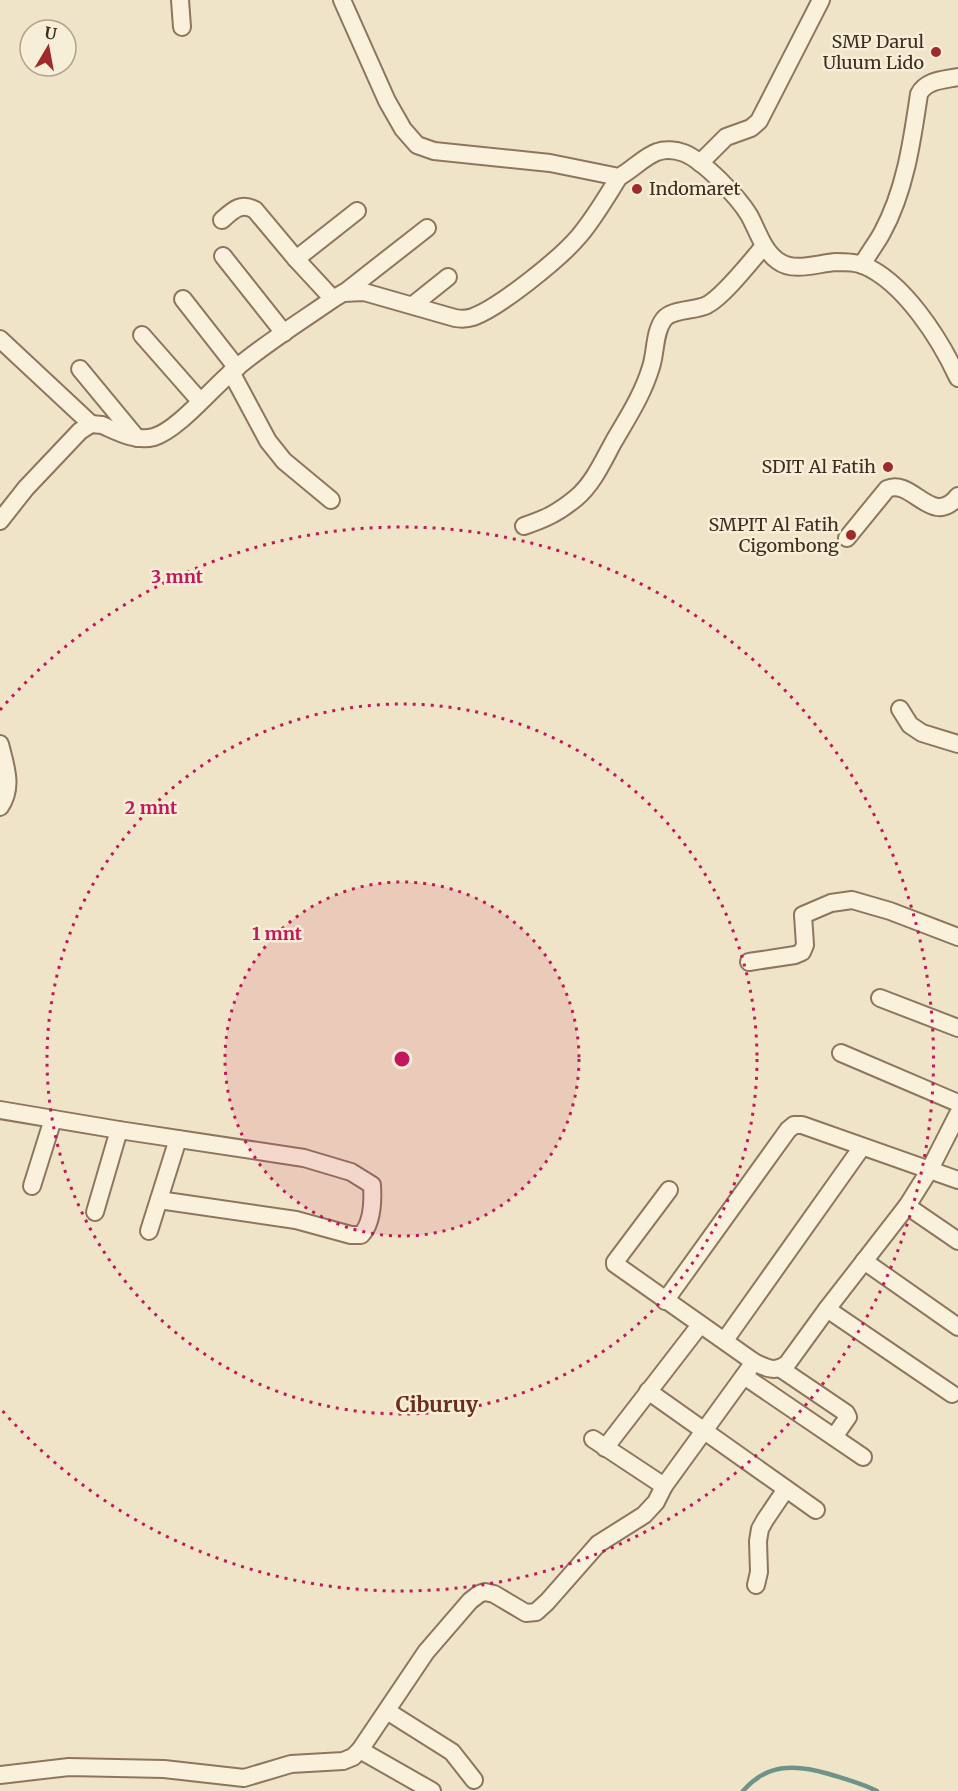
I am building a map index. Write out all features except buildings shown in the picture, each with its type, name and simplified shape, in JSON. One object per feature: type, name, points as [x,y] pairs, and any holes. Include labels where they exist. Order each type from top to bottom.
[{"type":"street","points":[[180,0],[182,27]]},
{"type":"street","points":[[342,0],[387,101],[403,129],[417,145],[434,151],[550,163],[620,177]]},
{"type":"street","points":[[700,163],[721,141],[751,128],[759,121],[821,0]]},
{"type":"street","points":[[862,265],[882,232],[897,197],[911,148],[919,94],[928,84],[958,77]]},
{"type":"street","points":[[338,296],[364,292],[447,316],[463,319],[475,316],[543,269],[575,241],[620,177],[651,154],[659,151],[677,151],[685,153],[700,163],[725,186],[749,215],[764,246],[778,262],[791,267],[834,262],[862,265],[890,283],[920,314],[934,333],[958,378]]},
{"type":"street","points":[[222,220],[240,206],[252,208],[296,259],[338,296]]},
{"type":"street","points":[[296,259],[357,211]]},
{"type":"street","points":[[0,521],[80,431],[91,424],[102,425],[127,436],[150,438],[167,431],[234,370],[338,296],[427,228]]},
{"type":"street","points":[[524,525],[549,517],[577,497],[594,477],[640,396],[652,366],[657,337],[663,320],[668,314],[708,304],[738,276],[764,246]]},
{"type":"street","points":[[223,256],[284,333]]},
{"type":"street","points":[[413,305],[448,277]]},
{"type":"street","points":[[183,299],[234,370],[268,441],[284,461],[331,500]]},
{"type":"street","points":[[142,335],[200,401]]},
{"type":"street","points":[[0,339],[91,424]]},
{"type":"street","points":[[80,369],[137,438]]},
{"type":"street","points":[[847,538],[887,489],[892,487],[901,488],[936,507],[948,506],[958,496]]},
{"type":"street","points":[[900,709],[910,724],[922,733],[958,744]]},
{"type":"street","points":[[0,744],[8,782],[7,793],[0,807]]},
{"type":"street","points":[[749,962],[802,952],[806,945],[802,915],[831,903],[843,901],[861,902],[890,911],[958,937]]},
{"type":"street","points":[[880,998],[958,1028]]},
{"type":"street","points":[[841,1053],[958,1102]]},
{"type":"street","points":[[0,1110],[304,1158],[351,1172],[372,1185],[367,1228],[361,1235],[351,1235],[296,1220],[159,1200]]},
{"type":"street","points":[[781,1369],[907,1206],[929,1171],[958,1114]]},
{"type":"street","points":[[32,1186],[52,1119]]},
{"type":"street","points":[[665,1301],[788,1130],[795,1125],[802,1125],[958,1180]]},
{"type":"street","points":[[95,1212],[119,1130]]},
{"type":"street","points":[[149,1231],[178,1139]]},
{"type":"street","points":[[725,1341],[862,1147]]},
{"type":"street","points":[[669,1190],[615,1262],[617,1267],[725,1341],[749,1369],[834,1437],[863,1457]]},
{"type":"street","points":[[907,1206],[958,1241]]},
{"type":"street","points":[[864,1261],[956,1322]]},
{"type":"street","points":[[827,1309],[952,1394]]},
{"type":"street","points":[[664,1486],[599,1444],[648,1391],[700,1325]]},
{"type":"street","points":[[749,1369],[781,1369],[846,1413],[848,1417],[834,1437]]},
{"type":"street","points":[[0,1775],[69,1767],[164,1768],[244,1778],[291,1764],[343,1761],[353,1757],[426,1652],[470,1601],[485,1592],[494,1594],[526,1613],[536,1612],[598,1544],[644,1515],[656,1502],[664,1486],[749,1369]]},
{"type":"street","points":[[648,1391],[816,1510]]},
{"type":"street","points":[[756,1585],[759,1572],[760,1529],[786,1489]]},
{"type":"street","points":[[387,1711],[452,1752],[474,1780]]},
{"type":"street","points":[[360,1750],[432,1791]]},
{"type":"waterway","points":[[743,1791],[762,1775],[783,1768],[805,1768],[859,1783],[877,1791]]},
{"type":"place","name":"SMP Darul Uluum Lido","points":[[936,52]]},
{"type":"place","name":"Indomaret","points":[[637,189]]},
{"type":"place","name":"SDIT Al Fatih","points":[[888,467]]},
{"type":"place","name":"SMPIT Al Fatih Cigombong","points":[[851,535]]},
{"type":"district","name":"Ciburuy","points":[[437,1405]]}]
